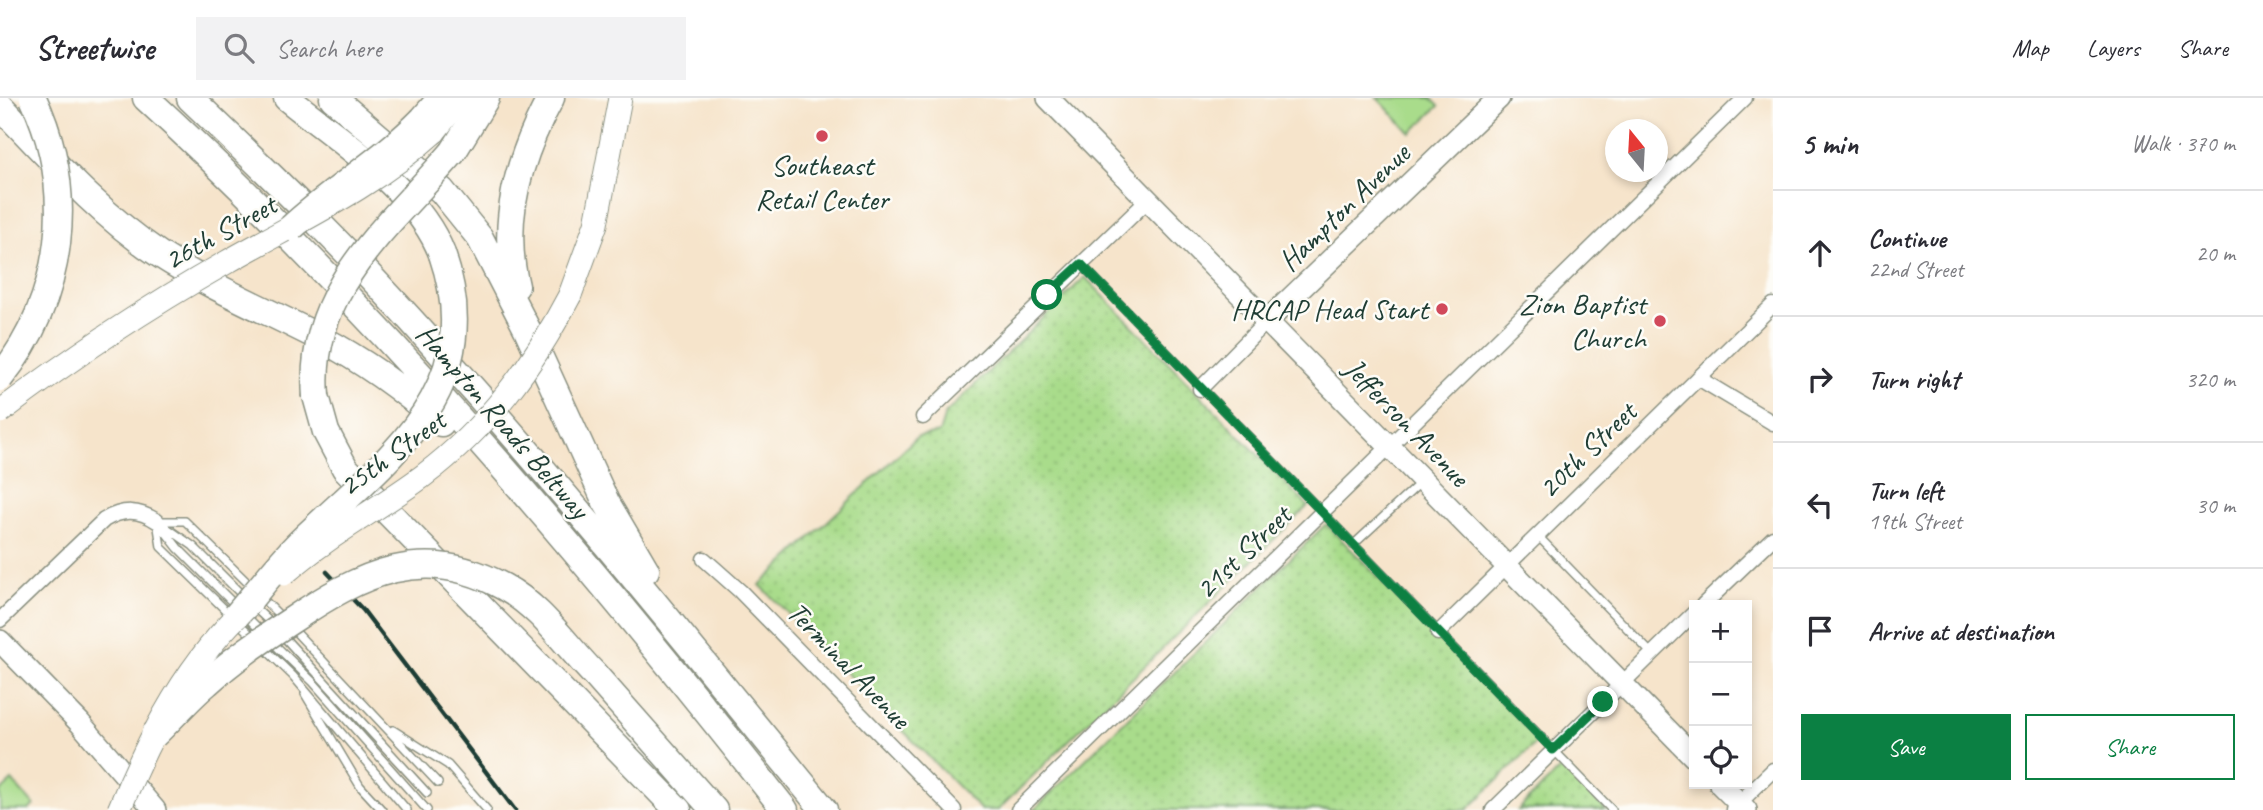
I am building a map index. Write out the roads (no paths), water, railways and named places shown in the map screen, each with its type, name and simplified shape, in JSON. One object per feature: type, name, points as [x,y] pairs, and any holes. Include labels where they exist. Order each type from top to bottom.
[{"type":"highway","points":[[0,378],[24,344],[42,308],[58,246],[60,204],[55,162],[33,98]]},
{"type":"highway","name":"Hampton Roads Beltway","points":[[146,98],[351,301],[470,431],[560,536],[785,810]]},
{"type":"highway","name":"Hampton Roads Beltway","points":[[190,98],[330,235],[427,337],[545,470],[824,810]]},
{"type":"highway","points":[[236,617],[297,546],[398,450],[429,410],[443,380],[453,332],[452,295],[442,254],[427,224],[408,201],[287,98]]},
{"type":"highway","points":[[333,98],[418,170],[468,220],[490,255],[527,329],[617,524],[653,581],[701,642],[745,713]]},
{"type":"highway","points":[[291,228],[323,199],[428,126],[440,98]]},
{"type":"highway","points":[[486,98],[453,152],[368,248],[336,292],[322,323],[317,345],[316,396],[326,432],[345,468],[678,810]]},
{"type":"highway","points":[[527,329],[511,265],[510,220],[521,167],[551,98]]},
{"type":"highway","points":[[0,106],[80,189],[123,227],[191,274],[321,338],[391,382],[452,432],[512,496],[560,536]]},
{"type":"highway","points":[[154,735],[222,669],[329,594],[360,578],[404,567],[454,569],[504,587],[538,612],[714,810]]},
{"type":"main road","points":[[428,126],[461,98]]},
{"type":"main road","name":"25th Street","points":[[119,810],[179,687],[236,617],[306,554],[422,477],[461,445],[516,385],[543,345],[570,295],[596,224],[620,98]]},
{"type":"main road","name":"Jefferson Avenue","points":[[1048,98],[1689,752]]},
{"type":"main road","name":"Hampton Avenue","points":[[1267,321],[1499,98]]},
{"type":"main road","name":"26th Street","points":[[0,412],[69,360],[158,303],[291,228]]},
{"type":"main road","points":[[0,641],[80,723],[155,810]]},
{"type":"main road","points":[[1724,789],[1739,808]]},
{"type":"street","name":"21st Street","points":[[1017,810],[1745,98]]},
{"type":"street","points":[[923,417],[1148,201]]},
{"type":"street","name":"20th Street","points":[[1438,633],[1773,305]]},
{"type":"street","name":"Hampton Avenue","points":[[1200,389],[1267,321]]},
{"type":"street","points":[[1698,378],[1773,423]]},
{"type":"street","points":[[0,620],[104,520],[126,511],[147,514],[157,521]]},
{"type":"street","points":[[1708,600],[1773,538]]},
{"type":"street","name":"Terminal Avenue","points":[[704,559],[740,591],[954,810]]},
{"type":"street","points":[[1493,810],[1689,618]]},
{"type":"street","points":[[1739,808],[1773,771]]},
{"type":"lane","points":[[1081,264],[1612,810]]},
{"type":"lane","points":[[1353,545],[1423,480]]},
{"type":"lane","points":[[157,521],[161,547],[293,676],[407,810]]},
{"type":"lane","points":[[157,521],[185,521],[318,654],[438,783]]},
{"type":"lane","points":[[157,521],[193,546],[319,672],[427,793]]},
{"type":"lane","points":[[157,521],[178,548],[313,682],[427,810]]},
{"type":"lane","points":[[1537,534],[1652,654]]},
{"type":"lane","points":[[293,676],[360,786],[382,810]]},
{"type":"lane","points":[[382,724],[448,765],[487,810]]},
{"type":"railway","points":[[327,572],[363,610],[515,810]]},
{"type":"place","name":"Southeast Retail Center","points":[[822,136]]},
{"type":"place","name":"HRCAP Head Start","points":[[1442,309]]},
{"type":"place","name":"Zion Baptist Church","points":[[1660,321]]}]
